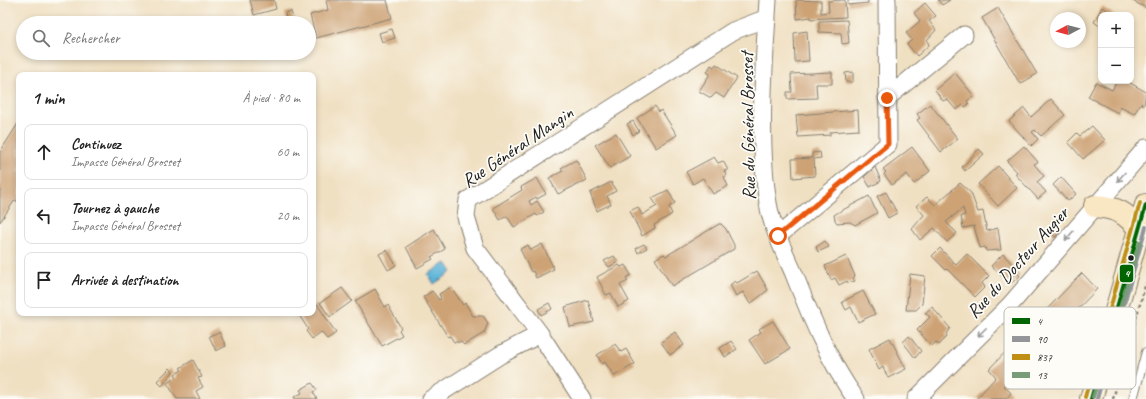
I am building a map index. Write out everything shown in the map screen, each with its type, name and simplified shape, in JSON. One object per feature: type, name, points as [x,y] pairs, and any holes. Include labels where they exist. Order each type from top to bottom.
[{"type":"main road","points":[[1123,307],[1142,236],[1146,205]]},
{"type":"main road","points":[[1095,206],[1110,208],[1124,213],[1142,236]]},
{"type":"main road","points":[[1118,307],[1132,259],[1142,236]]},
{"type":"main road","points":[[1091,399],[1094,389]]},
{"type":"main road","points":[[1099,399],[1102,389]]},
{"type":"street","name":"Rue du Général Brosset","points":[[768,0],[764,94],[765,174],[768,204],[778,236],[819,333],[845,384],[856,399]]},
{"type":"street","points":[[778,236],[888,144],[886,0]]},
{"type":"street","name":"Rue Général Mangin","points":[[582,399],[540,334],[475,248],[466,217],[468,200],[733,31],[759,21],[767,20]]},
{"type":"street","points":[[887,98],[964,36]]},
{"type":"street","name":"Rue du Docteur Augier","points":[[1007,307],[1146,148]]},
{"type":"street","name":"Rue du Docteur Augier","points":[[916,399],[1004,310]]},
{"type":"street","points":[[431,399],[500,355],[540,334]]},
{"type":"lane","points":[[1136,388],[1146,352]]},
{"type":"lane","points":[[1133,399],[1136,389]]},
{"type":"path","points":[[1136,318],[1146,283]]},
{"type":"path","points":[[1113,399],[1116,389]]},
{"type":"water","points":[[446,263],[452,272],[434,284],[428,274]]},
{"type":"building","points":[[250,0],[274,0],[276,9],[254,15]]},
{"type":"building","points":[[326,0],[387,0],[392,18],[316,38],[316,16],[310,15],[328,10]]},
{"type":"building","points":[[796,0],[821,1],[821,13],[829,12],[828,1],[845,0],[846,17],[811,19],[811,17],[797,19]]},
{"type":"building","points":[[848,0],[868,0],[868,3],[848,5]]},
{"type":"building","points":[[938,0],[950,0],[942,5]]},
{"type":"building","points":[[1131,0],[1146,0],[1146,8]]},
{"type":"building","points":[[925,3],[936,16],[929,21],[936,30],[927,40],[929,45],[917,56],[907,44],[912,40],[906,33],[920,21],[914,13]]},
{"type":"building","points":[[1102,7],[1110,12],[1099,12]]},
{"type":"building","points":[[998,8],[1037,74],[1020,84],[982,18]]},
{"type":"building","points":[[291,11],[292,16],[286,16],[285,13]]},
{"type":"building","points":[[1098,14],[1098,25],[1094,22]]},
{"type":"building","points":[[847,20],[849,43],[842,44],[841,33],[819,32],[819,21]]},
{"type":"building","points":[[392,29],[395,38],[382,42],[379,33]]},
{"type":"building","points":[[807,31],[809,61],[795,62],[794,33]]},
{"type":"building","points":[[716,64],[737,78],[724,98],[716,93],[711,98],[699,91],[710,74],[707,72],[711,65],[714,67]]},
{"type":"building","points":[[832,72],[832,84],[816,84],[817,98],[787,99],[787,92],[792,92],[791,74]]},
{"type":"building","points":[[853,72],[853,82],[846,82],[845,73]]},
{"type":"building","points":[[955,73],[974,96],[967,101],[969,104],[965,107],[963,105],[956,110],[947,99],[943,101],[935,90]]},
{"type":"building","points":[[1096,82],[1112,90],[1115,84],[1132,84],[1146,92],[1144,105],[1141,103],[1134,114],[1120,107],[1118,113],[1088,97]]},
{"type":"building","points":[[1051,99],[1065,115],[1041,136],[1035,130],[1032,132],[1038,139],[1031,146],[1009,121],[1024,108],[1031,117]]},
{"type":"building","points":[[930,104],[958,139],[941,152],[917,120],[920,118],[917,114]]},
{"type":"building","points":[[655,106],[659,112],[661,110],[677,135],[656,148],[637,118]]},
{"type":"building","points":[[858,110],[859,130],[830,132],[830,135],[798,137],[796,115]]},
{"type":"building","points":[[633,121],[639,131],[633,135],[627,124]]},
{"type":"building","points":[[1092,126],[1105,140],[1083,159],[1068,142],[1077,133],[1080,136]]},
{"type":"building","points":[[16,127],[16,200],[0,222],[0,152]]},
{"type":"building","points":[[616,133],[630,156],[610,168],[595,145]]},
{"type":"building","points":[[1024,146],[1038,162],[1034,164],[1044,176],[1037,182],[1046,192],[1038,199],[1015,174],[1017,172],[1007,161]]},
{"type":"building","points":[[912,147],[930,171],[914,184],[907,174],[892,185],[884,174],[886,172],[883,169]]},
{"type":"building","points":[[979,149],[984,154],[965,171],[962,167]]},
{"type":"building","points":[[820,152],[821,158],[814,159],[815,176],[793,178],[792,159],[812,158],[812,153]]},
{"type":"building","points":[[714,157],[718,163],[723,161],[728,170],[724,171],[727,175],[724,177],[728,186],[713,194],[703,178],[693,184],[686,172]]},
{"type":"building","points":[[576,160],[587,180],[558,194],[549,178],[563,171],[561,168]]},
{"type":"building","points":[[998,166],[1017,188],[998,206],[978,184]]},
{"type":"building","points":[[875,167],[881,181],[870,187],[864,177]]},
{"type":"building","points":[[1061,177],[1076,194],[1068,201],[1053,185]]},
{"type":"building","points":[[537,178],[546,194],[529,201],[531,205],[537,201],[544,212],[537,216],[536,214],[514,227],[507,216],[500,220],[493,208],[522,190],[521,187]]},
{"type":"building","points":[[611,182],[616,191],[607,196],[611,204],[597,211],[590,193]]},
{"type":"building","points":[[960,183],[971,193],[978,212],[983,211],[987,231],[998,228],[1001,250],[986,251],[985,247],[980,248],[974,226],[963,228],[961,216],[965,215],[963,208],[946,222],[957,233],[947,242],[934,228],[920,240],[912,229],[924,215],[916,206],[927,197],[935,205]]},
{"type":"building","points":[[668,190],[675,203],[669,207],[672,214],[654,225],[655,228],[642,236],[630,211],[638,207],[642,215],[657,206],[652,198]]},
{"type":"building","points":[[886,192],[897,213],[888,218],[877,196]]},
{"type":"building","points":[[869,196],[877,213],[855,225],[850,222],[837,223],[834,215]]},
{"type":"building","points":[[719,224],[726,229],[734,245],[734,249],[672,286],[655,259],[664,254],[666,256]]},
{"type":"building","points":[[1055,224],[1062,231],[1055,237],[1048,229]]},
{"type":"building","points":[[434,229],[445,249],[431,257],[433,259],[417,268],[406,247]]},
{"type":"building","points":[[825,241],[829,247],[818,252],[816,247]]},
{"type":"building","points":[[542,244],[554,269],[536,278],[533,271],[531,272],[520,249],[528,245],[531,250]]},
{"type":"building","points":[[644,244],[647,248],[638,253],[636,248]]},
{"type":"building","points":[[940,248],[956,265],[967,254],[989,276],[982,283],[985,287],[975,297],[932,256]]},
{"type":"building","points":[[387,250],[396,265],[388,270],[379,254]]},
{"type":"building","points":[[1003,254],[1013,265],[1011,267],[1020,276],[1010,284],[991,266]]},
{"type":"building","points":[[614,256],[618,262],[609,267],[604,261]]},
{"type":"building","points":[[846,256],[855,276],[853,278],[855,281],[848,283],[847,281],[839,285],[835,278],[831,280],[825,266]]},
{"type":"building","points":[[619,265],[621,267],[625,265],[631,275],[626,278],[628,281],[620,285],[629,301],[618,307],[611,293],[606,295],[597,277]]},
{"type":"building","points":[[757,271],[768,290],[750,304],[743,292],[736,296],[730,285],[735,281],[737,283]]},
{"type":"building","points":[[1082,273],[1097,289],[1080,307],[1049,307]]},
{"type":"building","points":[[910,274],[925,276],[922,304],[916,310],[906,310]]},
{"type":"building","points":[[451,287],[463,305],[465,303],[473,316],[483,316],[488,323],[484,333],[464,345],[461,342],[454,342],[450,336],[448,337],[423,297],[432,291],[439,300],[441,299],[439,294]]},
{"type":"building","points":[[342,288],[352,301],[330,317],[320,303]]},
{"type":"building","points":[[375,289],[385,307],[388,305],[401,328],[399,330],[402,335],[382,346],[355,301]]},
{"type":"building","points":[[863,291],[875,314],[858,322],[851,307],[846,310],[842,302]]},
{"type":"building","points":[[588,300],[594,322],[570,327],[565,307]]},
{"type":"building","points":[[549,303],[552,309],[541,315],[538,309]]},
{"type":"building","points":[[316,304],[336,333],[327,339],[321,332],[312,339],[306,331],[308,329],[300,316],[316,316]]},
{"type":"building","points":[[932,307],[950,328],[946,334],[947,337],[939,345],[936,342],[932,346],[917,330],[930,317],[925,313]]},
{"type":"building","points":[[773,321],[790,349],[765,364],[749,340],[761,332],[759,329]]},
{"type":"building","points":[[219,332],[226,346],[216,351],[209,336]]},
{"type":"building","points":[[675,332],[684,345],[670,355],[661,342]]},
{"type":"building","points":[[909,336],[921,351],[915,358],[903,342]]},
{"type":"building","points":[[890,338],[906,369],[888,378],[883,367],[879,370],[869,349]]},
{"type":"building","points":[[731,341],[737,349],[725,357],[720,348]]},
{"type":"building","points":[[615,344],[621,352],[626,349],[635,364],[614,376],[605,362],[602,364],[597,355]]},
{"type":"building","points":[[1004,354],[1004,389],[1007,389],[1011,393],[1006,399],[976,399],[996,377],[989,369]]},
{"type":"building","points":[[193,360],[202,377],[198,378],[203,387],[196,391],[200,399],[177,399],[167,383],[177,377],[175,374],[182,370],[180,368]]},
{"type":"building","points":[[170,368],[173,372],[162,386],[157,381]]},
{"type":"building","points":[[312,383],[317,390],[313,392],[317,399],[295,399],[294,397],[302,393],[300,390]]},
{"type":"transit line","name":"837","points":[[1111,307],[1140,203]]},
{"type":"transit line","name":"4","points":[[1117,307],[1146,205]]},
{"type":"transit line","name":"90","points":[[1123,307],[1146,227]]},
{"type":"transit line","name":"13","points":[[1120,307],[1140,242]]},
{"type":"transit line","name":"837","points":[[1085,397],[1087,389]]},
{"type":"transit line","name":"4","points":[[1091,399],[1094,389]]},
{"type":"transit line","name":"13","points":[[1093,397],[1095,389]]},
{"type":"transit line","name":"90","points":[[1097,399],[1100,389]]},
{"type":"route","points":[[778,236],[888,144],[887,98]]}]
